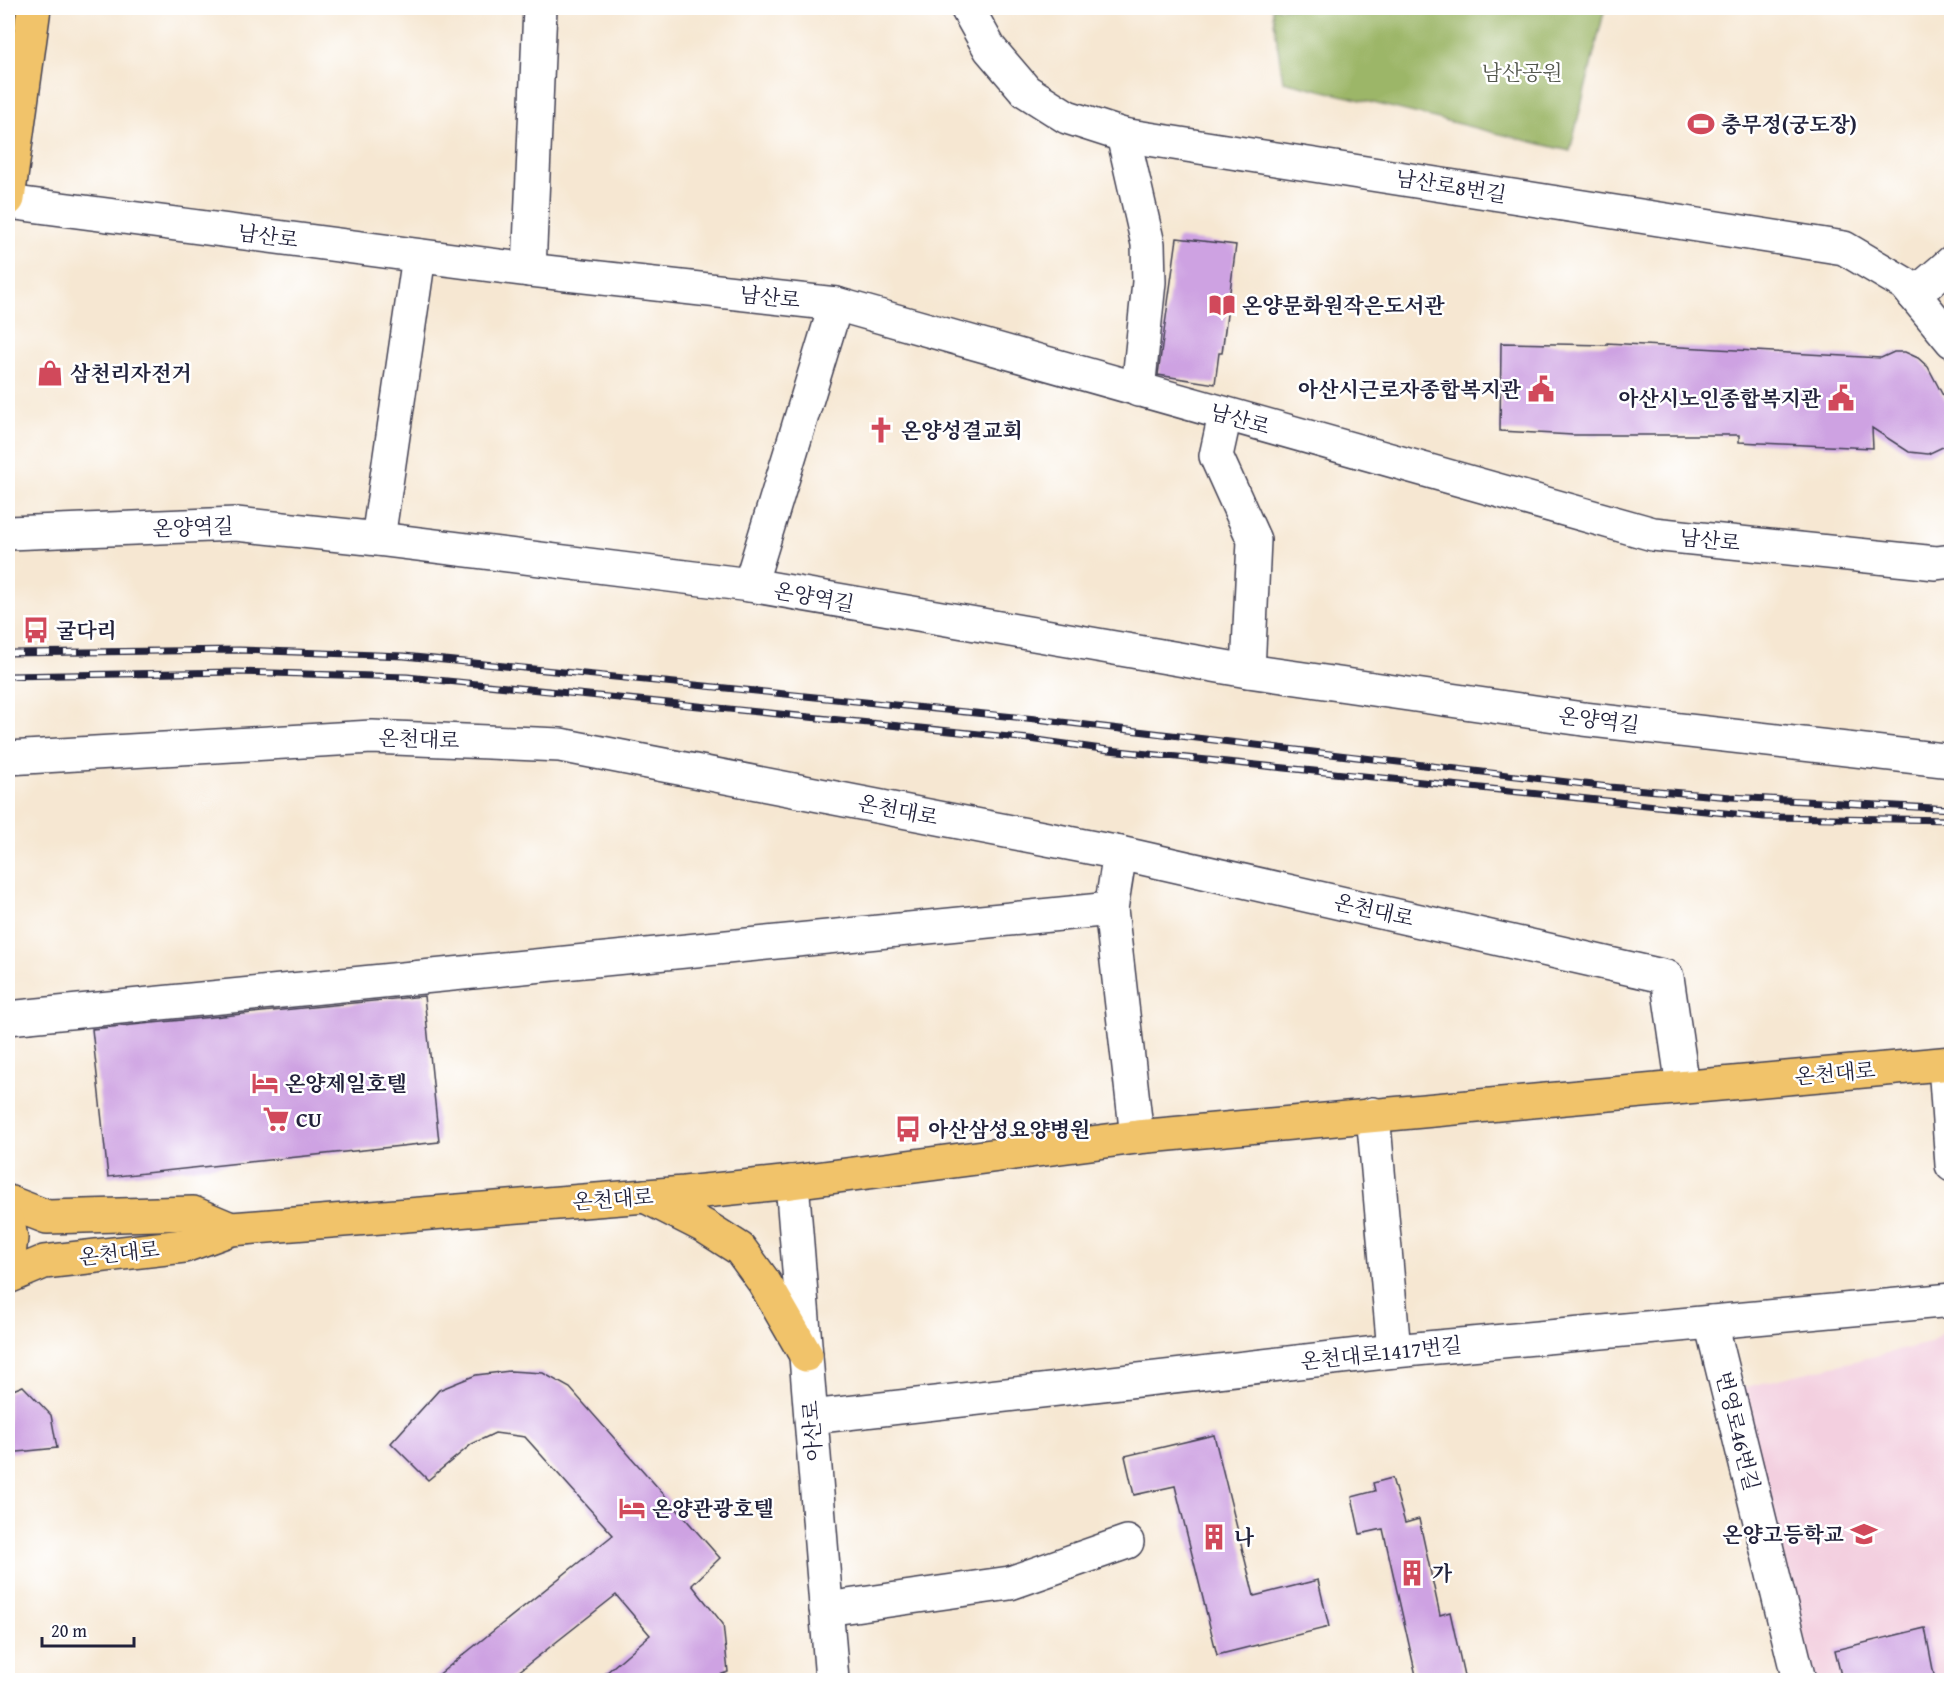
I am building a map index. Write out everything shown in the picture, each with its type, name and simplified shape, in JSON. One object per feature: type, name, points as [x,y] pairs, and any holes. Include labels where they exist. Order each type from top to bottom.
[{"type":"main road","points":[[8,200],[34,8]]},
{"type":"main road","name":"온천대로","points":[[8,1277],[44,1262],[184,1246],[231,1229],[792,1182],[1137,1137],[1948,1064]]},
{"type":"main road","points":[[645,1196],[704,1226],[740,1250],[764,1282],[806,1355]]},
{"type":"main road","name":"온천대로","points":[[8,1202],[46,1217],[193,1213],[231,1229]]},
{"type":"main road","points":[[8,1222],[11,1238],[8,1263]]},
{"type":"street","points":[[529,270],[540,8]]},
{"type":"street","name":"남산로8번길","points":[[967,8],[990,49],[1026,90],[1067,117],[1123,135],[1844,248],[1905,284],[1952,341]]},
{"type":"street","points":[[1123,135],[1148,244],[1149,282],[1138,390]]},
{"type":"street","name":"남산로","points":[[8,200],[529,270],[836,304],[1653,534],[1936,563],[1952,561]]},
{"type":"street","points":[[378,539],[419,256]]},
{"type":"street","points":[[1914,295],[1952,262]]},
{"type":"street","points":[[750,585],[836,304]]},
{"type":"street","points":[[1225,415],[1216,456],[1254,540],[1248,671]]},
{"type":"street","name":"온양역길","points":[[8,533],[236,524],[378,539],[750,585],[1248,671],[1583,719],[1952,760]]},
{"type":"street","name":"온천대로","points":[[8,758],[372,737],[560,745],[1120,853],[1667,977],[1683,1087]]},
{"type":"street","points":[[1120,853],[1111,909],[1137,1137]]},
{"type":"street","points":[[8,1018],[1111,909]]},
{"type":"street","points":[[1948,1064],[1952,1165]]},
{"type":"street","points":[[1373,1114],[1394,1351]]},
{"type":"street","name":"아산로","points":[[792,1182],[832,1680]]},
{"type":"street","name":"온천대로1417번길","points":[[811,1417],[1394,1351],[1952,1300]]},
{"type":"street","name":"번영로46번길","points":[[1712,1322],[1799,1680]]},
{"type":"street","points":[[826,1609],[1010,1583],[1127,1542]]},
{"type":"shaded area","name":"온양고등학교","points":[[1951,1324],[1951,1680],[1814,1680],[1741,1388],[1930,1343]]},
{"type":"green space","name":"남산공원","points":[[1272,8],[1605,8],[1570,151],[1283,81]]},
{"type":"building","points":[[1177,238],[1236,245],[1222,353],[1219,353],[1215,384],[1158,375]]},
{"type":"building","points":[[1501,343],[1607,345],[1607,343],[1881,358],[1894,352],[1905,352],[1918,358],[1928,367],[1951,411],[1952,428],[1945,446],[1928,454],[1909,452],[1872,428],[1873,448],[1739,442],[1739,435],[1573,435],[1500,431]]},
{"type":"building","name":"온양제일호텔","points":[[424,996],[439,1142],[108,1177],[92,1029]]},
{"type":"building","name":"온양관광호텔","points":[[510,1371],[543,1373],[570,1388],[720,1558],[692,1585],[723,1624],[728,1672],[705,1680],[598,1680],[650,1635],[616,1595],[508,1680],[432,1680],[613,1535],[525,1437],[495,1433],[472,1444],[428,1480],[391,1443],[439,1390],[476,1375]]},
{"type":"building","points":[[23,1386],[51,1415],[57,1448],[8,1453],[8,1392]]},
{"type":"building","name":"나","points":[[1214,1435],[1254,1596],[1318,1580],[1329,1627],[1217,1655],[1175,1486],[1134,1495],[1125,1456]]},
{"type":"building","name":"가","points":[[1392,1478],[1405,1523],[1419,1519],[1440,1615],[1450,1612],[1465,1680],[1417,1680],[1383,1529],[1360,1534],[1352,1497],[1375,1491],[1373,1483]]},
{"type":"building","points":[[1925,1628],[1935,1680],[1842,1680],[1835,1650]]},
{"type":"railway","points":[[8,653],[239,650],[404,656],[1036,719],[1609,787],[1731,797],[1952,809]]},
{"type":"railway","points":[[8,676],[236,672],[407,677],[1030,739],[1109,750],[1764,817],[1952,820]]},
{"type":"place","name":"충무정(궁도장)","points":[[1701,124]]},
{"type":"place","name":"온양문화원작은도서관","points":[[1222,305]]},
{"type":"place","name":"삼천리자전거","points":[[50,373]]},
{"type":"place","name":"아산시근로자종합복지관","points":[[1541,389]]},
{"type":"place","name":"아산시노인종합복지관","points":[[1841,398]]},
{"type":"place","name":"온양성결교회","points":[[881,430]]},
{"type":"place","name":"굴다리","points":[[36,630]]},
{"type":"place","name":"온양제일호텔","points":[[265,1083]]},
{"type":"place","name":"CU","points":[[276,1119]]},
{"type":"place","name":"아산삼성요양병원","points":[[908,1129]]},
{"type":"place","name":"온양관광호텔","points":[[632,1508]]},
{"type":"place","name":"온양고등학교","points":[[1864,1534]]},
{"type":"place","name":"나","points":[[1214,1537]]},
{"type":"place","name":"가","points":[[1412,1573]]}]
